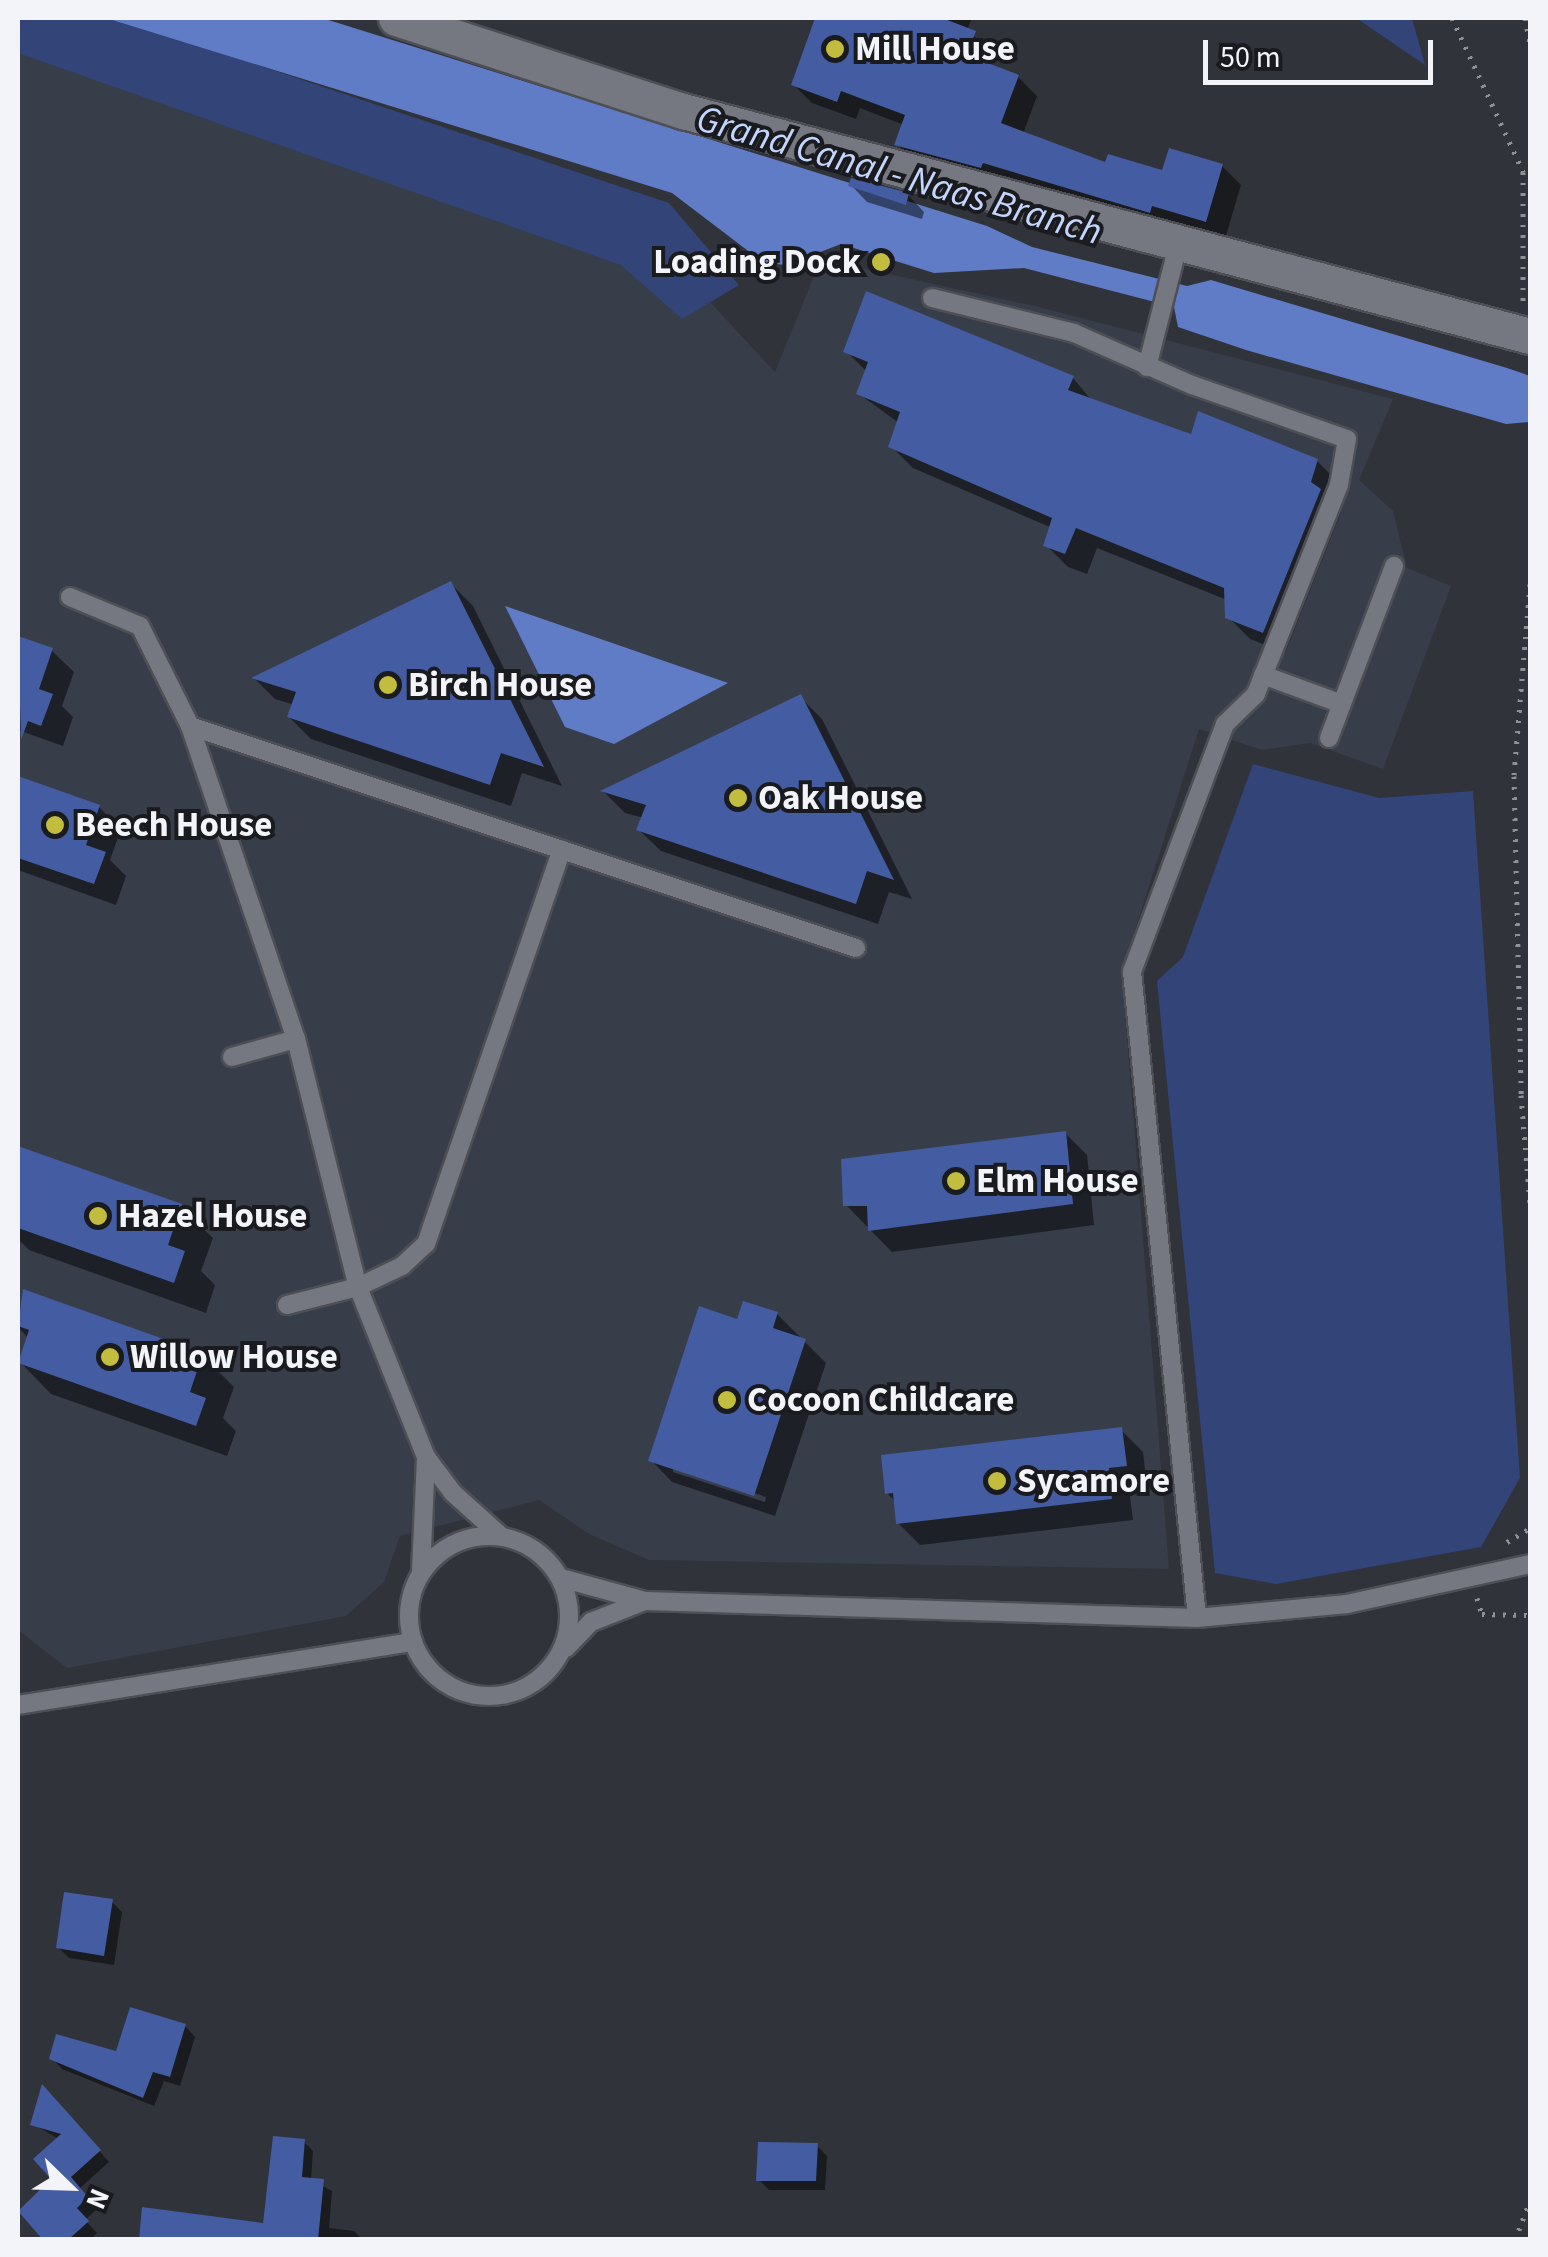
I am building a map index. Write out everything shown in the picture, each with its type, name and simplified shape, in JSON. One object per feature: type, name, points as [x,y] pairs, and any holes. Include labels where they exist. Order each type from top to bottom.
[{"type":"street","points":[[396,18],[684,111],[1178,245],[1526,328]]},
{"type":"lane","points":[[1147,367],[1178,245]]},
{"type":"lane","points":[[932,298],[1074,333],[1147,367],[1346,440],[1339,485],[1256,694],[1225,724],[1132,972],[1197,1618]]},
{"type":"lane","points":[[1329,738],[1394,566]]},
{"type":"lane","points":[[70,597],[140,626],[190,726],[296,1039],[358,1287],[426,1457],[453,1493],[501,1536],[535,1550],[561,1578],[645,1601],[1197,1618],[1346,1604],[1530,1564]]},
{"type":"lane","points":[[1263,675],[1342,704]]},
{"type":"lane","points":[[190,726],[856,948]]},
{"type":"lane","points":[[287,1305],[358,1287],[402,1266],[426,1244],[562,850]]},
{"type":"lane","points":[[232,1057],[296,1039]]},
{"type":"lane","points":[[426,1457],[421,1572],[411,1594],[413,1642],[444,1683],[495,1696],[542,1676],[590,1622],[645,1601]]},
{"type":"lane","points":[[421,1572],[455,1542],[501,1536]]},
{"type":"lane","points":[[559,1656],[568,1631],[561,1578]]},
{"type":"lane","points":[[18,1705],[413,1642]]},
{"type":"path","points":[[1452,18],[1523,172],[1526,328]]},
{"type":"path","points":[[1525,18],[1530,44]]},
{"type":"path","points":[[1530,584],[1514,776],[1521,1095],[1530,1204]]},
{"type":"path","points":[[1482,1614],[1530,1614]]},
{"type":"path","points":[[1515,2240],[1530,2201]]},
{"type":"shaded area","points":[[18,18],[118,18],[669,203],[739,285],[682,319],[621,265],[18,53]]},
{"type":"shaded area","points":[[106,18],[322,18],[987,226],[1032,247],[1187,286],[1211,280],[1507,368],[1530,376],[1530,422],[1506,424],[1246,350],[1178,327],[1174,307],[1024,268],[934,273],[841,244],[787,265],[764,263],[672,193]]},
{"type":"shaded area","points":[[1356,18],[1412,18],[1425,65]]},
{"type":"shaded area","points":[[18,31],[644,231],[775,372],[821,259],[1039,307],[1393,399],[1359,480],[1393,511],[1407,568],[1451,586],[1383,769],[1310,743],[1262,750],[1199,729],[1122,971],[1169,1569],[649,1560],[589,1534],[539,1500],[400,1536],[384,1582],[346,1616],[67,1668],[18,1630]]},
{"type":"shaded area","points":[[505,606],[728,683],[614,744],[565,727]]},
{"type":"shaded area","points":[[1253,764],[1379,798],[1473,791],[1520,1478],[1481,1547],[1276,1584],[1215,1573],[1157,981],[1183,957]]},
{"type":"building","points":[[815,18],[942,18],[976,31],[967,55],[1019,75],[1001,123],[1105,162],[1108,154],[1162,170],[1169,148],[1223,164],[1206,222],[1152,206],[1150,213],[983,163],[981,168],[894,145],[905,115],[841,91],[837,102],[791,85]]},
{"type":"building","points":[[851,178],[909,193],[906,205],[848,186]]},
{"type":"building","points":[[866,291],[1074,376],[1068,390],[1191,434],[1198,411],[1318,459],[1311,482],[1321,489],[1263,633],[1225,618],[1224,588],[1076,528],[1065,554],[1043,546],[1052,518],[888,447],[900,412],[856,394],[868,362],[843,352]]},
{"type":"building","name":"Birch House","points":[[451,581],[544,767],[501,753],[490,785],[287,717],[296,692],[251,678]]},
{"type":"building","points":[[18,636],[53,648],[39,689],[53,694],[41,726],[28,721],[21,740]]},
{"type":"building","name":"Oak House","points":[[801,694],[894,880],[867,871],[856,904],[636,830],[646,805],[600,791]]},
{"type":"building","name":"Beech House","points":[[18,776],[100,805],[86,845],[106,852],[94,884],[18,858]]},
{"type":"building","name":"Elm House","points":[[1066,1131],[1073,1204],[868,1231],[867,1206],[843,1206],[841,1159]]},
{"type":"building","name":"Hazel House","points":[[18,1146],[182,1204],[168,1245],[185,1251],[174,1283],[18,1228]]},
{"type":"building","name":"Willow House","points":[[23,1289],[203,1353],[190,1392],[206,1398],[196,1426],[18,1363],[29,1330],[18,1326]]},
{"type":"building","name":"Cocoon Childcare","points":[[743,1301],[778,1312],[773,1328],[806,1339],[754,1496],[648,1461],[699,1306],[737,1319]]},
{"type":"building","name":"Sycamore","points":[[1122,1427],[1127,1466],[1109,1468],[1112,1499],[896,1524],[893,1493],[885,1494],[881,1455]]},
{"type":"building","points":[[64,1892],[113,1899],[104,1956],[56,1948]]},
{"type":"building","points":[[130,2007],[186,2024],[170,2077],[153,2072],[143,2098],[49,2059],[56,2034],[116,2051]]},
{"type":"building","points":[[42,2084],[101,2150],[71,2177],[88,2197],[77,2208],[89,2221],[68,2240],[43,2240],[18,2211],[51,2179],[33,2159],[61,2134],[30,2125]]},
{"type":"building","points":[[273,2136],[305,2139],[302,2177],[324,2179],[318,2240],[139,2240],[142,2207],[263,2223]]},
{"type":"building","points":[[758,2142],[818,2143],[816,2181],[756,2181]]},
{"type":"place","name":"Mill House","points":[[835,49]]},
{"type":"place","name":"Loading Dock","points":[[881,262]]},
{"type":"place","name":"Birch House","points":[[388,685]]},
{"type":"place","name":"Oak House","points":[[738,798]]},
{"type":"place","name":"Beech House","points":[[55,825]]},
{"type":"place","name":"Elm House","points":[[956,1181]]},
{"type":"place","name":"Hazel House","points":[[98,1216]]},
{"type":"place","name":"Willow House","points":[[110,1357]]},
{"type":"place","name":"Cocoon Childcare","points":[[727,1400]]},
{"type":"place","name":"Sycamore","points":[[997,1481]]},
{"type":"water label","name":"Grand Canal - Naas Branch","points":[[899,176]]}]
